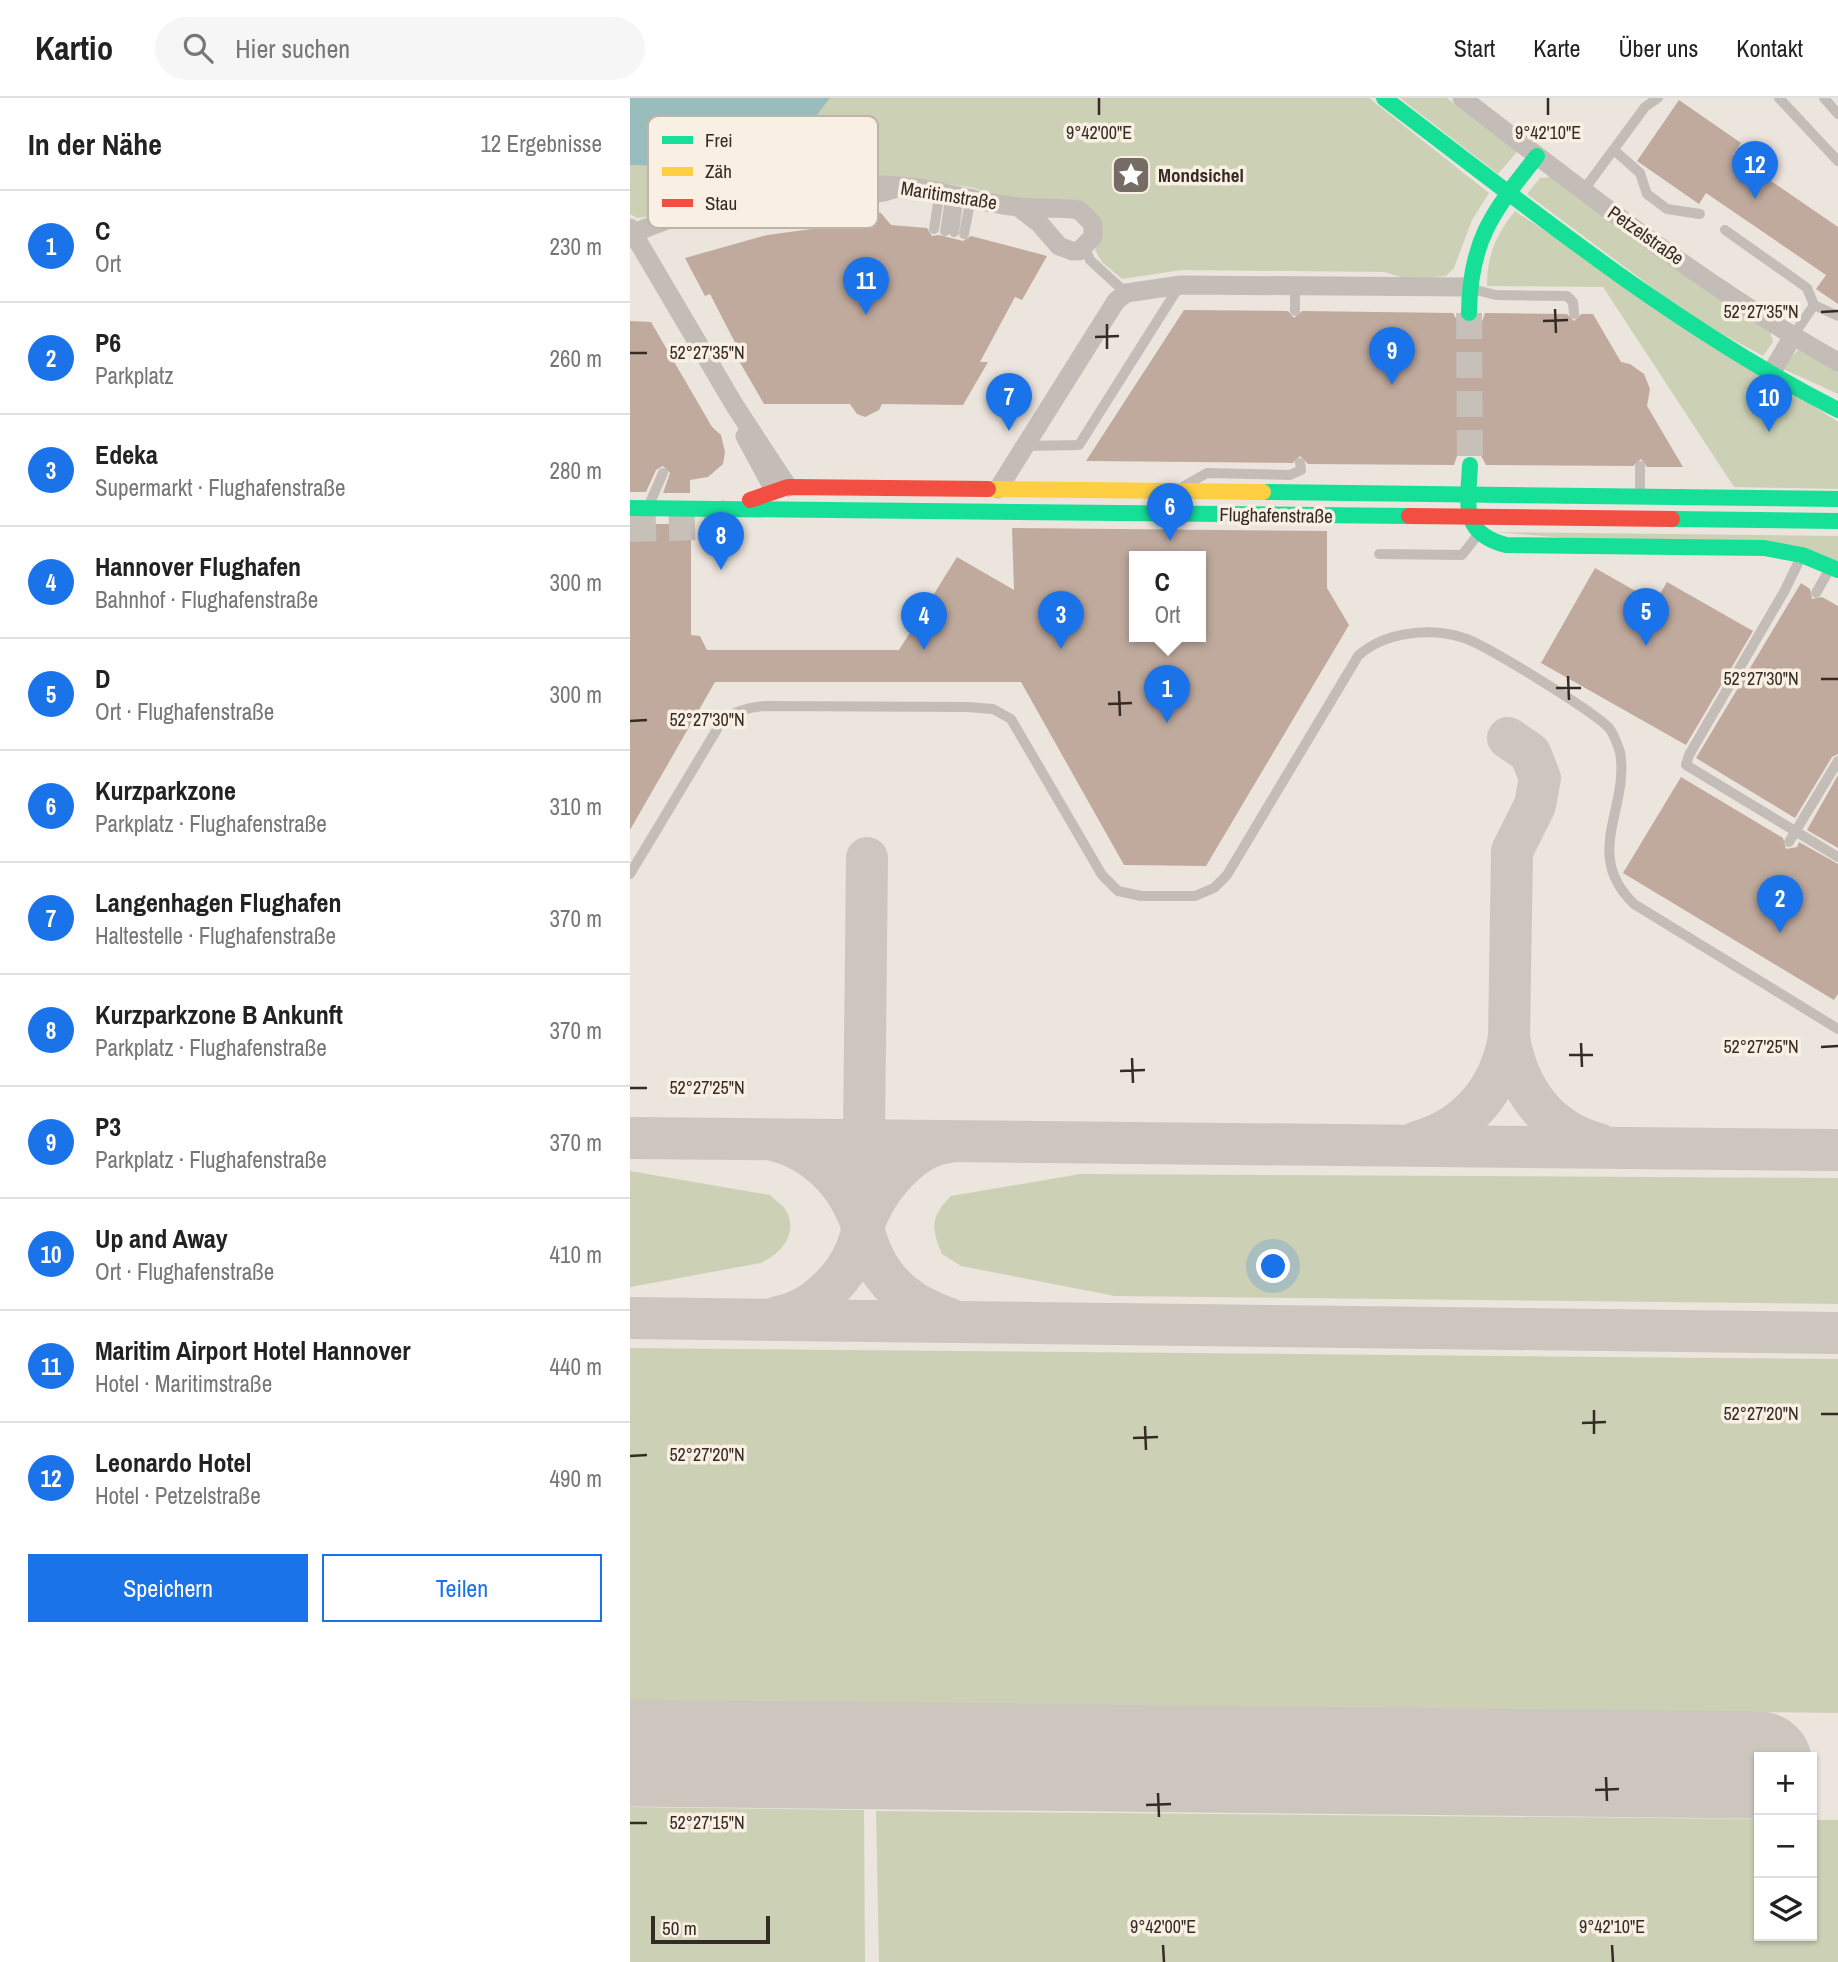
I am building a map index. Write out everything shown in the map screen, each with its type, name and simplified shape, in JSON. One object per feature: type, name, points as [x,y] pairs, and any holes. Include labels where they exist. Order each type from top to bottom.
[{"type":"main road","points":[[1384,98],[1647,297],[1770,375],[1838,410]]},
{"type":"main road","points":[[1469,313],[1470,264],[1477,240],[1537,156]]},
{"type":"main road","points":[[1470,465],[1470,519],[1478,535],[1488,542],[1506,545],[1764,548],[1802,555],[1835,568]]},
{"type":"main road","name":"Flughafenstraße","points":[[750,500],[781,488],[1838,499]]},
{"type":"main road","name":"Flughafenstraße","points":[[630,508],[1834,520]]},
{"type":"street","name":"Petzelstraße","points":[[1462,98],[1583,191],[1793,336],[1838,362]]},
{"type":"street","name":"Maritimstraße","points":[[878,187],[909,187],[1018,207],[1072,209],[1085,213],[1094,230],[1085,248],[1072,251],[1064,249],[1018,207]]},
{"type":"street","points":[[632,231],[735,406],[742,430],[781,488]]},
{"type":"street","points":[[998,489],[1116,301],[1126,293],[1181,285],[1468,288]]},
{"type":"street","points":[[1770,375],[1793,336]]},
{"type":"lane","points":[[1583,191],[1645,107],[1658,98]]},
{"type":"lane","points":[[1779,98],[1838,161]]},
{"type":"lane","points":[[1824,98],[1838,114]]},
{"type":"lane","points":[[1614,150],[1640,173],[1647,194],[1667,209],[1700,214]]},
{"type":"lane","points":[[955,194],[949,232],[955,194]]},
{"type":"lane","points":[[1725,230],[1807,288],[1814,305],[1838,316]]},
{"type":"lane","points":[[1085,248],[1090,260],[1126,293]]},
{"type":"lane","points":[[1024,446],[1079,445],[1181,285]]},
{"type":"lane","points":[[1295,286],[1295,311]]},
{"type":"lane","points":[[1468,288],[1496,296],[1567,296],[1573,302],[1574,314]]},
{"type":"lane","points":[[1793,336],[1814,305]]},
{"type":"lane","points":[[1238,474],[1247,469],[1248,463]]},
{"type":"lane","points":[[1179,491],[1199,475],[1290,475],[1301,470],[1300,463]]},
{"type":"lane","points":[[1640,466],[1640,497]]},
{"type":"lane","points":[[647,508],[663,473]]},
{"type":"lane","points":[[1379,554],[1462,555],[1478,535]]},
{"type":"lane","points":[[1802,555],[1785,590],[1689,755],[1686,765],[1838,857]]},
{"type":"lane","points":[[1816,593],[1835,568]]},
{"type":"lane","points":[[630,874],[722,721],[731,714],[764,706],[993,709],[1011,719],[1102,875],[1118,891],[1141,896],[1195,896],[1214,888],[1227,875],[1358,656],[1372,643],[1397,635],[1447,635],[1478,644],[1585,710],[1610,729],[1620,753],[1609,866],[1620,891],[1634,904],[1838,1029]]},
{"type":"lane","points":[[1789,842],[1838,761]]},
{"type":"green space","points":[[630,98],[1369,98],[1489,193],[1472,220],[1454,268],[1446,276],[1407,279],[1384,272],[1182,270],[1122,279],[1102,262],[1095,250],[1100,241],[1100,224],[970,187],[926,181],[878,187],[878,116],[648,116],[648,217],[637,218],[630,214]]},
{"type":"green space","points":[[1400,98],[1447,98],[1517,152],[1498,174]]},
{"type":"green space","points":[[1551,177],[1770,331],[1773,342],[1763,356],[1693,318],[1527,194],[1540,178]]},
{"type":"green space","points":[[1515,211],[1838,422],[1838,489],[1734,487],[1603,287],[1487,286],[1494,246]]},
{"type":"green space","points":[[1799,349],[1838,370],[1838,394],[1781,368]]},
{"type":"green space","points":[[1493,532],[1838,536],[1838,561]]},
{"type":"green space","points":[[630,1171],[770,1195],[787,1212],[790,1220],[789,1236],[775,1254],[761,1263],[630,1287]]},
{"type":"green space","points":[[1080,1174],[1838,1178],[1838,1304],[1115,1296],[961,1266],[942,1254],[934,1223],[939,1210],[951,1196]]},
{"type":"green space","points":[[630,1348],[1838,1359],[1838,1713],[630,1700]]},
{"type":"green space","points":[[630,1807],[864,1810],[865,1962],[630,1962]]},
{"type":"green space","points":[[876,1811],[1754,1819],[1754,1941],[1817,1941],[1817,1820],[1838,1820],[1838,1962],[879,1962]]},
{"type":"water","points":[[630,98],[830,98],[816,116],[648,116],[648,166],[630,165]]},
{"type":"building","points":[[1679,100],[1741,143],[1733,155],[1838,227],[1838,304],[1816,289],[1826,275],[1706,193],[1699,204],[1637,161]]},
{"type":"building","points":[[878,212],[891,225],[927,228],[932,236],[939,235],[963,241],[971,236],[1047,256],[1022,300],[1015,297],[980,362],[988,362],[963,405],[882,404],[879,410],[865,417],[857,414],[850,404],[764,404],[738,359],[744,360],[710,294],[705,296],[685,258],[767,235],[819,228],[878,228]]},
{"type":"building","points":[[1184,310],[1288,311],[1294,318],[1302,311],[1453,313],[1460,326],[1469,329],[1482,322],[1485,313],[1567,314],[1574,321],[1581,314],[1593,314],[1621,362],[1630,364],[1644,374],[1650,389],[1647,406],[1683,467],[1647,467],[1641,459],[1633,466],[1486,465],[1479,452],[1470,449],[1457,456],[1454,465],[1308,464],[1300,456],[1293,463],[1086,461]]},
{"type":"building","points":[[630,321],[651,322],[712,427],[721,435],[725,452],[723,464],[708,477],[690,480],[690,493],[663,493],[670,473],[663,466],[656,470],[646,492],[630,492]]},
{"type":"building","points":[[630,524],[691,524],[691,635],[700,636],[707,650],[899,650],[957,557],[1014,590],[1012,528],[1327,531],[1327,588],[1349,625],[1206,866],[1124,865],[1021,682],[715,682],[630,830]]},
{"type":"building","points":[[1595,568],[1655,602],[1667,582],[1753,631],[1686,745],[1541,663]]},
{"type":"building","points":[[1801,583],[1810,589],[1812,599],[1822,597],[1838,606],[1838,754],[1832,757],[1795,818],[1696,758]]},
{"type":"building","points":[[1838,775],[1838,848],[1807,830]]},
{"type":"building","points":[[1681,777],[1783,838],[1786,849],[1797,847],[1799,842],[1838,864],[1838,994],[1834,1000],[1623,873]]},
{"type":"taxiway","points":[[1417,1142],[1452,1127],[1479,1104],[1505,1056],[1509,1037],[1512,851],[1535,805],[1540,778],[1530,753],[1508,738]]},
{"type":"taxiway","points":[[863,1229],[867,858]]},
{"type":"taxiway","points":[[1509,1037],[1519,1073],[1538,1105],[1564,1129],[1599,1144]]},
{"type":"taxiway","points":[[630,1138],[1838,1150]]},
{"type":"taxiway","points":[[777,1141],[815,1160],[845,1190],[858,1215],[875,1261],[891,1283],[914,1302],[950,1319]]},
{"type":"taxiway","points":[[778,1317],[814,1302],[835,1283],[851,1261],[868,1214],[890,1179],[923,1150],[949,1142]]},
{"type":"taxiway","points":[[630,1318],[1838,1333]]},
{"type":"runway","points":[[630,1753],[1754,1765]]},
{"type":"tunnel","points":[[1469,313],[1470,465]]},
{"type":"tunnel","points":[[630,529],[701,527],[741,505]]},
{"type":"traffic: fast","points":[[1384,98],[1549,224],[1660,303],[1777,377],[1838,410]]},
{"type":"traffic: fast","points":[[1469,313],[1470,287],[1479,246],[1496,211],[1537,156]]},
{"type":"traffic: fast","points":[[1470,465],[1468,505],[1474,525],[1491,540],[1506,545],[1764,548],[1802,555],[1838,570]]},
{"type":"traffic: fast","points":[[1263,492],[1838,499]]},
{"type":"traffic: fast","points":[[630,508],[1409,516]]},
{"type":"traffic: fast","points":[[1672,519],[1838,521]]},
{"type":"traffic: slow","points":[[988,489],[1263,492]]},
{"type":"traffic: jam","points":[[750,500],[788,487],[988,489]]},
{"type":"traffic: jam","points":[[1409,516],[1672,519]]},
{"type":"place","name":"Mondsichel","points":[[1131,175]]},
{"type":"place","name":"Leonardo Hotel","points":[[1755,199]]},
{"type":"place","name":"Maritim Airport Hotel Hannover","points":[[866,315]]},
{"type":"place","name":"P3","points":[[1392,385]]},
{"type":"place","name":"Langenhagen Flughafen","points":[[1009,431]]},
{"type":"place","name":"Up and Away","points":[[1769,432]]},
{"type":"place","name":"Kurzparkzone","points":[[1170,541]]},
{"type":"place","name":"Kurzparkzone B Ankunft","points":[[721,570]]},
{"type":"place","name":"D","points":[[1646,646]]},
{"type":"place","name":"Edeka","points":[[1061,649]]},
{"type":"place","name":"Hannover Flughafen","points":[[924,650]]},
{"type":"place","name":"C","points":[[1167,723]]},
{"type":"place","name":"P6","points":[[1780,933]]}]
